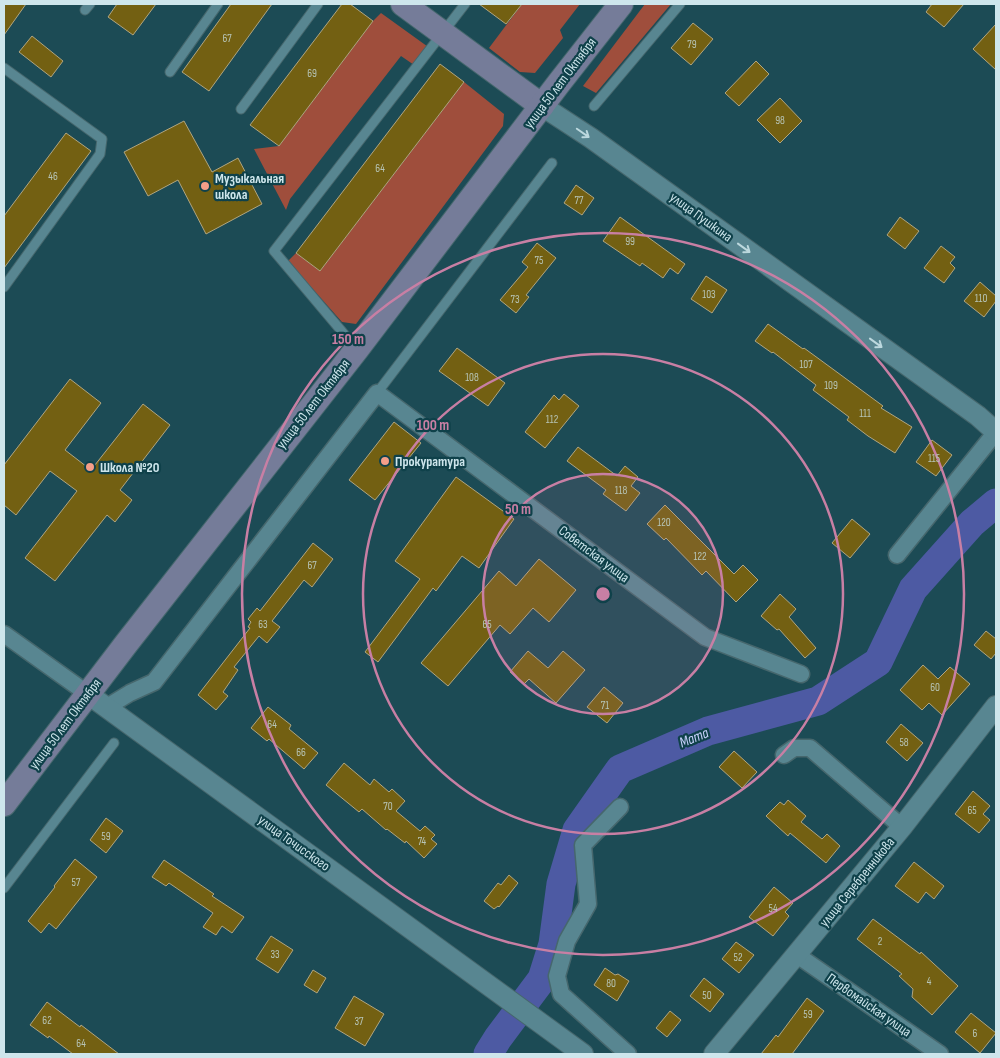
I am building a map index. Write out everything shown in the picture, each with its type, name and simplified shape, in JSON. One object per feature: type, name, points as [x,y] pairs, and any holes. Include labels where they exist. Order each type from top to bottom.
[{"type":"main road","name":"улица Пушкина","points":[[403,4],[542,106]]},
{"type":"main road","name":"улица 50 лет Октября","points":[[4,804],[357,350],[621,4]]},
{"type":"street","name":"улица Пушкина","points":[[542,106],[599,143],[978,416],[996,432]]},
{"type":"street","points":[[107,707],[130,692],[154,682],[377,393]]},
{"type":"street","name":"Советская улица","points":[[377,393],[705,637],[801,674]]},
{"type":"street","points":[[898,555],[996,432]]},
{"type":"street","name":"улица Точисского","points":[[4,634],[583,1054]]},
{"type":"street","name":"улица Серебренникова","points":[[714,1054],[902,827],[996,706]]},
{"type":"street","points":[[784,755],[794,748],[810,748],[902,827]]},
{"type":"street","points":[[620,807],[582,845],[588,904],[567,941],[557,976],[561,994],[628,1054]]},
{"type":"street","name":"Первомайская улица","points":[[797,955],[940,1054]]},
{"type":"lane","points":[[170,72],[218,4]]},
{"type":"lane","points":[[241,109],[318,4]]},
{"type":"lane","points":[[357,350],[274,251],[465,4]]},
{"type":"lane","points":[[594,106],[680,4]]},
{"type":"lane","points":[[4,68],[102,139],[100,154],[4,287]]},
{"type":"lane","points":[[377,393],[552,163]]},
{"type":"lane","points":[[4,888],[114,743]]},
{"type":"shaded area","points":[[522,4],[580,4],[560,30],[563,38],[535,73],[520,72],[489,48]]},
{"type":"shaded area","points":[[645,4],[671,4],[596,93],[583,86]]},
{"type":"shaded area","points":[[381,13],[431,49],[417,67],[401,56],[290,199],[286,210],[254,149],[279,146]]},
{"type":"shaded area","points":[[464,82],[504,114],[503,126],[356,324],[342,322],[288,261],[296,253],[320,271]]},
{"type":"building","points":[[4,4],[26,4],[4,35]]},
{"type":"building","points":[[117,4],[156,4],[133,35],[108,17]]},
{"type":"building","points":[[231,4],[272,4],[209,91],[182,72]]},
{"type":"building","points":[[342,4],[350,4],[373,21],[279,146],[250,125]]},
{"type":"building","points":[[479,4],[522,4],[506,24]]},
{"type":"building","points":[[932,4],[964,4],[944,27],[926,12]]},
{"type":"building","points":[[693,23],[713,39],[691,65],[671,48]]},
{"type":"building","points":[[996,24],[996,70],[973,49]]},
{"type":"building","points":[[32,36],[63,61],[51,77],[19,52]]},
{"type":"building","points":[[756,61],[769,74],[739,106],[725,93]]},
{"type":"building","points":[[440,64],[464,82],[320,271],[296,253]]},
{"type":"building","points":[[780,98],[802,121],[780,143],[757,120]]},
{"type":"building","points":[[184,121],[212,172],[238,158],[262,204],[206,234],[178,180],[148,196],[124,152]]},
{"type":"building","points":[[66,133],[91,151],[4,268],[4,216]]},
{"type":"building","points":[[576,185],[594,198],[582,215],[564,203]]},
{"type":"building","points":[[620,217],[685,264],[678,274],[670,268],[663,278],[642,263],[640,266],[603,241]]},
{"type":"building","points":[[900,217],[919,231],[905,249],[887,235]]},
{"type":"building","points":[[537,243],[556,258],[526,295],[529,297],[516,313],[500,300],[528,267],[522,262]]},
{"type":"building","points":[[941,246],[955,257],[950,263],[955,268],[944,283],[924,268]]},
{"type":"building","points":[[706,276],[727,290],[712,313],[691,299]]},
{"type":"building","points":[[980,282],[996,296],[996,301],[984,317],[964,301]]},
{"type":"building","points":[[768,324],[883,406],[881,408],[912,427],[895,453],[847,420],[849,417],[813,390],[816,385],[773,352],[755,341]]},
{"type":"building","points":[[457,348],[505,383],[488,406],[439,371]]},
{"type":"building","points":[[70,379],[101,403],[65,450],[91,470],[143,404],[170,425],[120,490],[132,500],[115,522],[107,515],[55,581],[25,558],[77,491],[50,471],[16,515],[4,505],[4,465]]},
{"type":"building","points":[[564,394],[579,406],[545,448],[525,432],[554,395],[559,400]]},
{"type":"building","name":"Прокуратура","points":[[394,422],[421,443],[375,500],[349,480]]},
{"type":"building","points":[[932,440],[952,455],[936,476],[916,462]]},
{"type":"building","points":[[578,447],[617,476],[625,466],[638,477],[631,486],[640,493],[626,511],[603,494],[606,490],[567,461]]},
{"type":"building","points":[[456,477],[514,519],[479,568],[462,556],[436,591],[433,588],[378,662],[365,652],[420,579],[395,561]]},
{"type":"building","points":[[665,505],[734,574],[743,565],[758,580],[736,602],[706,571],[702,575],[666,538],[664,540],[647,524]]},
{"type":"building","points":[[852,519],[870,534],[850,558],[832,543]]},
{"type":"building","points":[[313,543],[333,559],[312,587],[304,580],[272,621],[280,627],[267,643],[259,636],[234,667],[238,670],[223,692],[228,696],[216,710],[198,695],[250,628],[248,627],[251,622],[248,619],[257,608],[260,611]]},
{"type":"building","points":[[539,559],[576,590],[549,622],[533,608],[510,634],[500,625],[448,686],[421,663],[499,571],[516,586]]},
{"type":"building","points":[[780,594],[796,609],[789,617],[816,648],[805,658],[779,629],[777,630],[761,616]]},
{"type":"building","points":[[986,631],[996,639],[996,653],[991,659],[974,645]]},
{"type":"building","points":[[528,651],[548,668],[563,651],[585,670],[556,703],[529,679],[524,684],[510,672]]},
{"type":"building","points":[[923,665],[938,679],[950,667],[970,684],[942,715],[929,703],[922,710],[900,690]]},
{"type":"building","points":[[604,687],[623,703],[607,723],[587,707]]},
{"type":"building","points":[[268,707],[291,725],[289,729],[318,753],[304,769],[269,739],[267,741],[251,728]]},
{"type":"building","points":[[901,724],[923,743],[907,761],[886,742]]},
{"type":"building","points":[[734,751],[757,772],[742,788],[719,767]]},
{"type":"building","points":[[344,763],[370,785],[374,779],[389,792],[392,789],[405,801],[396,811],[420,831],[425,826],[435,835],[431,839],[437,844],[424,858],[406,841],[405,843],[386,830],[362,809],[359,812],[326,785]]},
{"type":"building","points":[[973,791],[990,806],[983,814],[990,820],[979,833],[955,814]]},
{"type":"building","points":[[788,800],[806,816],[801,822],[822,839],[827,834],[840,846],[826,863],[790,833],[788,836],[766,816],[780,802],[784,805]]},
{"type":"building","points":[[106,818],[123,831],[106,853],[90,840]]},
{"type":"building","points":[[75,859],[97,877],[56,929],[49,923],[41,933],[28,921]]},
{"type":"building","points":[[164,860],[244,917],[232,933],[222,926],[216,935],[203,927],[213,913],[169,883],[166,886],[152,877]]},
{"type":"building","points":[[914,862],[944,886],[934,899],[926,892],[918,903],[895,886]]},
{"type":"building","points":[[509,875],[518,883],[499,907],[494,909],[484,901],[498,883],[501,885]]},
{"type":"building","points":[[774,887],[793,903],[785,912],[789,916],[773,936],[749,917]]},
{"type":"building","points":[[873,919],[920,954],[921,952],[958,986],[932,1015],[912,997],[913,989],[899,976],[902,974],[857,939]]},
{"type":"building","points":[[271,936],[293,950],[278,973],[256,959]]},
{"type":"building","points":[[736,942],[754,955],[739,973],[722,959]]},
{"type":"building","points":[[605,968],[629,981],[617,1001],[594,985]]},
{"type":"building","points":[[313,970],[326,978],[317,993],[304,985]]},
{"type":"building","points":[[704,978],[724,994],[710,1012],[690,996]]},
{"type":"building","points":[[354,996],[384,1014],[365,1046],[335,1028]]},
{"type":"building","points":[[807,998],[824,1011],[792,1054],[761,1054],[776,1035],[778,1037]]},
{"type":"building","points":[[47,1002],[119,1054],[73,1054],[49,1036],[48,1038],[30,1025]]},
{"type":"building","points":[[670,1011],[681,1020],[667,1037],[656,1028]]},
{"type":"building","points":[[971,1013],[996,1033],[980,1053],[955,1032]]},
{"type":"waterway","name":"Мата","points":[[488,1054],[542,979],[553,944],[561,884],[577,830],[620,769],[708,731],[818,701],[878,662],[913,589],[972,523],[996,503]]},
{"type":"place","name":"Музыкальная школа","points":[[205,186]]},
{"type":"place","name":"Прокуратура","points":[[385,461]]},
{"type":"place","name":"Школа №20","points":[[90,467]]}]
